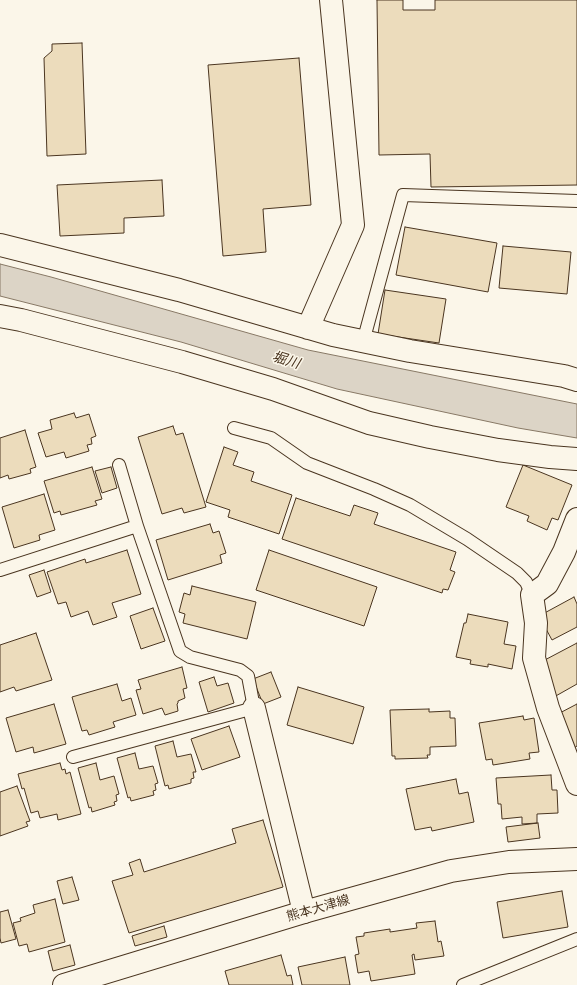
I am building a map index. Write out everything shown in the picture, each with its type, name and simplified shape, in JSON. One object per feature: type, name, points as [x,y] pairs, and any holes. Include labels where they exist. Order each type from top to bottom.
[{"type":"street","points":[[308,328],[353,225],[331,0]]},
{"type":"street","points":[[0,245],[179,290],[308,328],[363,342],[564,376],[577,380]]},
{"type":"street","points":[[0,316],[29,322],[182,362],[272,389],[369,423],[430,437],[498,450],[577,459]]},
{"type":"street","points":[[577,519],[564,552],[547,584],[532,596],[536,623],[534,658],[548,708],[577,784]]},
{"type":"street","points":[[254,708],[304,912]]},
{"type":"street","name":"熊本大津線","points":[[64,985],[304,912],[451,871],[509,862],[577,860]]},
{"type":"lane","points":[[363,342],[403,195],[577,201]]},
{"type":"lane","points":[[234,428],[271,438],[307,463],[374,489],[410,505],[467,539],[517,573],[526,582],[532,596]]},
{"type":"lane","points":[[73,757],[254,708],[248,676],[240,670],[190,657],[180,650],[137,526],[119,465]]},
{"type":"lane","points":[[0,570],[137,526]]},
{"type":"lane","points":[[463,985],[577,940]]},
{"type":"water","name":"堀川","points":[[0,264],[308,350],[577,404],[577,438],[518,428],[337,389],[181,342],[0,296]]},
{"type":"building","points":[[377,0],[403,0],[403,10],[435,10],[435,0],[577,0],[577,185],[431,187],[430,154],[379,155]]},
{"type":"building","points":[[82,43],[86,154],[47,156],[44,58],[52,51],[52,44]]},
{"type":"building","points":[[299,58],[311,205],[263,209],[266,252],[223,256],[208,65]]},
{"type":"building","points":[[162,180],[164,216],[124,218],[124,233],[60,236],[57,185]]},
{"type":"building","points":[[405,227],[497,243],[488,292],[396,275]]},
{"type":"building","points":[[503,246],[571,252],[567,294],[499,288]]},
{"type":"building","points":[[385,290],[446,299],[439,343],[378,334]]},
{"type":"building","points":[[74,413],[76,418],[89,414],[96,436],[91,438],[92,444],[87,445],[89,451],[66,458],[64,452],[46,457],[38,433],[52,429],[50,420]]},
{"type":"building","points":[[173,426],[176,435],[183,433],[206,507],[184,513],[182,508],[162,514],[138,437]]},
{"type":"building","points":[[25,430],[36,467],[30,469],[31,473],[9,479],[8,475],[0,478],[0,438]]},
{"type":"building","points":[[224,447],[238,452],[233,465],[254,472],[251,481],[292,495],[279,534],[228,517],[230,510],[206,502]]},
{"type":"building","points":[[523,465],[572,485],[558,520],[552,518],[547,530],[527,521],[529,516],[506,507]]},
{"type":"building","points":[[92,467],[102,499],[95,501],[97,505],[61,515],[60,511],[54,513],[44,481]]},
{"type":"building","points":[[111,467],[117,488],[102,493],[95,471]]},
{"type":"building","points":[[44,494],[55,530],[39,535],[40,540],[14,548],[2,507]]},
{"type":"building","points":[[296,498],[350,516],[354,505],[378,513],[374,524],[456,552],[450,570],[455,572],[448,590],[443,589],[442,593],[282,539]]},
{"type":"building","points":[[210,524],[213,533],[219,531],[226,553],[220,555],[222,563],[168,580],[156,540]]},
{"type":"building","points":[[127,550],[141,594],[112,603],[117,617],[93,625],[88,611],[71,617],[66,602],[58,604],[47,572],[85,559],[86,563]]},
{"type":"building","points":[[269,550],[377,587],[364,626],[256,590]]},
{"type":"building","points":[[44,570],[51,592],[37,597],[29,575]]},
{"type":"building","points":[[192,586],[256,602],[247,639],[183,623],[185,614],[179,612],[184,593],[190,595]]},
{"type":"building","points":[[574,597],[577,604],[577,627],[552,640],[539,616]]},
{"type":"building","points":[[153,608],[165,641],[141,649],[130,616]]},
{"type":"building","points":[[468,614],[508,622],[504,644],[516,646],[512,669],[488,664],[488,667],[470,664],[471,660],[456,657],[464,623],[466,623]]},
{"type":"building","points":[[36,633],[52,680],[16,691],[14,687],[0,692],[0,645]]},
{"type":"building","points":[[577,643],[577,684],[554,697],[541,662]]},
{"type":"building","points":[[182,667],[187,688],[183,689],[185,698],[178,701],[178,711],[165,715],[162,708],[143,714],[136,690],[141,689],[138,680]]},
{"type":"building","points":[[271,672],[281,697],[263,704],[253,679]]},
{"type":"building","points":[[214,677],[217,686],[228,683],[234,703],[208,712],[199,682]]},
{"type":"building","points":[[117,684],[122,701],[131,698],[136,715],[113,722],[115,727],[89,735],[87,730],[82,731],[72,697]]},
{"type":"building","points":[[298,687],[364,707],[353,744],[287,725]]},
{"type":"building","points":[[54,704],[66,744],[34,753],[33,747],[16,752],[6,718]]},
{"type":"building","points":[[577,704],[577,746],[574,748],[556,715]]},
{"type":"building","points":[[429,709],[429,712],[450,711],[450,718],[455,718],[456,746],[430,747],[430,755],[427,755],[428,758],[395,759],[395,756],[392,756],[390,710]]},
{"type":"building","points":[[523,716],[524,720],[534,718],[539,752],[529,753],[530,759],[493,765],[492,759],[486,760],[479,723]]},
{"type":"building","points":[[229,726],[240,757],[202,770],[191,739]]},
{"type":"building","points":[[173,741],[177,757],[191,754],[196,772],[193,772],[194,778],[191,779],[191,783],[169,789],[168,785],[165,786],[155,746]]},
{"type":"building","points":[[135,753],[139,769],[153,766],[158,783],[155,784],[156,790],[153,791],[154,795],[131,801],[130,797],[128,798],[117,758]]},
{"type":"building","points":[[60,763],[62,770],[65,769],[66,774],[70,772],[81,814],[58,820],[57,814],[40,818],[38,811],[31,813],[24,788],[22,789],[18,774]]},
{"type":"building","points":[[96,763],[100,780],[114,776],[119,794],[116,795],[117,801],[114,802],[115,805],[92,812],[91,807],[89,808],[78,768]]},
{"type":"building","points":[[551,775],[552,790],[557,790],[558,813],[537,814],[537,823],[522,824],[522,817],[502,819],[501,804],[498,804],[496,778]]},
{"type":"building","points":[[456,779],[459,794],[468,792],[474,822],[432,831],[431,827],[415,830],[406,789]]},
{"type":"building","points":[[17,786],[30,821],[26,822],[28,826],[0,836],[0,792]]},
{"type":"building","points":[[263,820],[283,887],[129,933],[112,881],[133,875],[129,863],[140,859],[144,872],[236,843],[232,829]]},
{"type":"building","points":[[538,823],[540,838],[508,842],[506,827]]},
{"type":"building","points":[[72,877],[79,900],[63,904],[57,881]]},
{"type":"building","points":[[562,891],[568,927],[503,938],[497,902]]},
{"type":"building","points":[[55,899],[65,942],[29,952],[27,944],[19,946],[13,923],[21,921],[20,918],[35,913],[33,905]]},
{"type":"building","points":[[8,910],[16,939],[1,943],[0,912]]},
{"type":"building","points":[[435,921],[438,942],[441,941],[444,956],[415,960],[414,954],[412,955],[415,974],[371,981],[369,971],[358,973],[355,955],[359,954],[356,937],[364,936],[364,933],[390,929],[390,932],[417,928],[416,923]]},
{"type":"building","points":[[164,926],[167,937],[135,946],[132,936]]},
{"type":"building","points":[[70,945],[75,965],[53,971],[48,951]]},
{"type":"building","points":[[281,955],[287,976],[291,975],[293,985],[229,985],[225,971]]},
{"type":"building","points":[[345,957],[350,985],[302,985],[298,967]]}]
